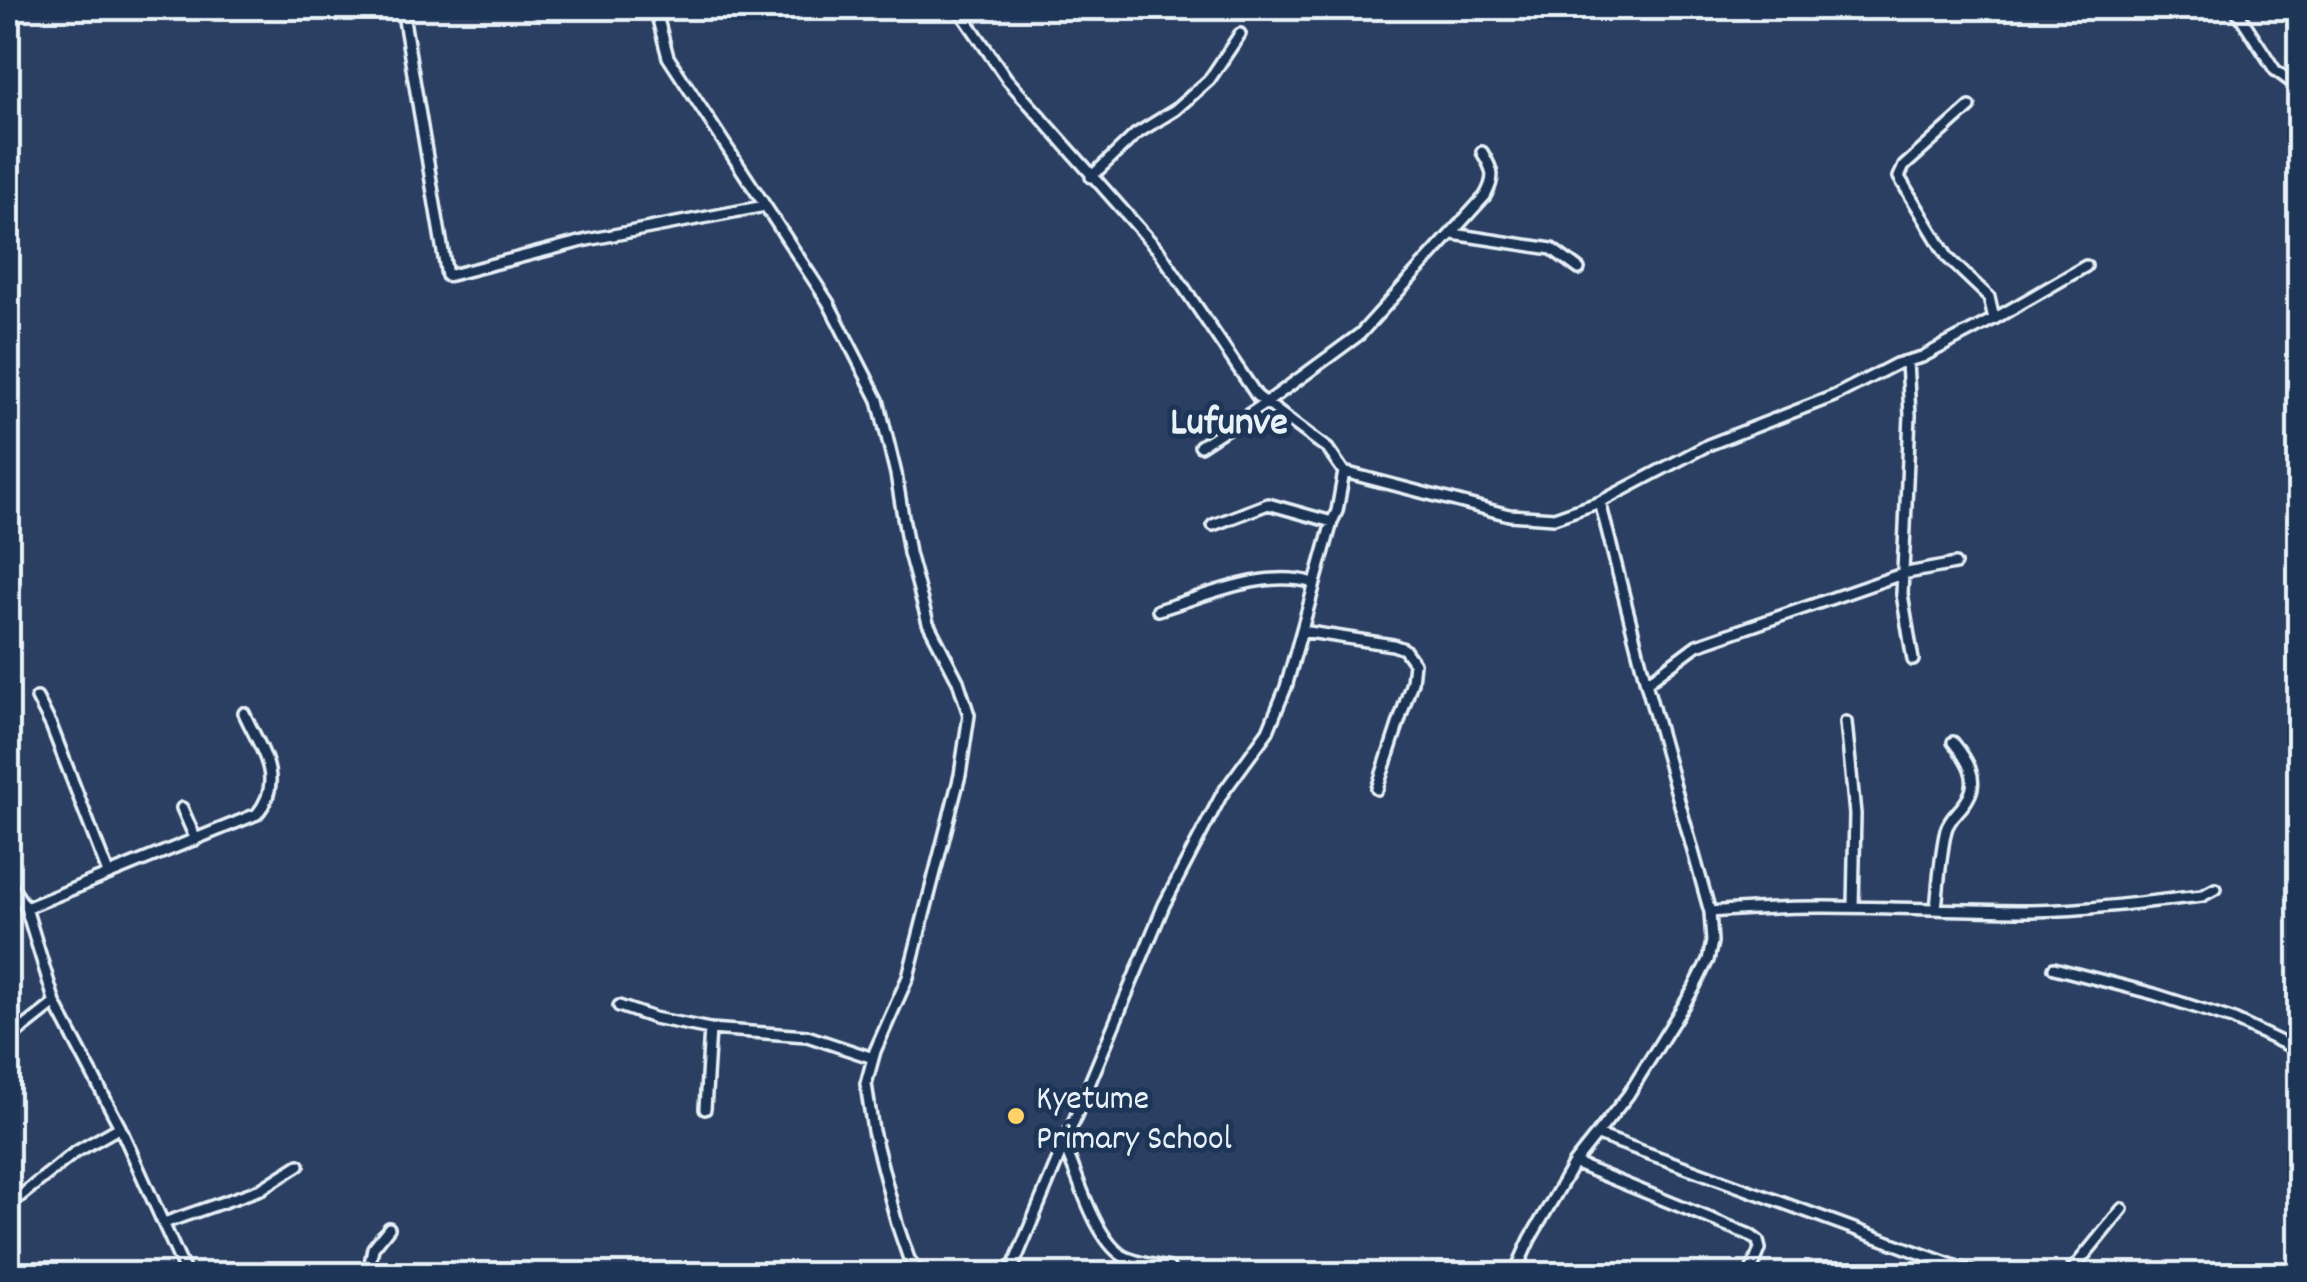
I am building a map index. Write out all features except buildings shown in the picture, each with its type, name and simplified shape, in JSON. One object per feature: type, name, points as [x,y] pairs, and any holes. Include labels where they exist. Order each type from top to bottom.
[{"type":"street","points":[[402,8],[447,276],[587,240],[766,206]]},
{"type":"street","points":[[655,8],[668,57],[828,302],[878,400],[896,474],[909,554],[928,623],[958,681],[969,716],[960,775],[908,977],[866,1084],[873,1131],[897,1224],[909,1259],[919,1274]]},
{"type":"street","points":[[958,8],[1007,79],[1160,252],[1258,396],[1328,449],[1344,472],[1508,516],[1554,518],[1600,502],[1708,446],[1907,362],[2086,266]]},
{"type":"street","points":[[2234,8],[2275,70],[2298,87]]},
{"type":"street","points":[[1092,177],[1136,134],[1175,110],[1209,80],[1240,34]]},
{"type":"street","points":[[1970,106],[1904,166],[1899,176],[1917,212],[1948,258],[1989,297],[1994,318]]},
{"type":"street","points":[[1200,446],[1360,334],[1454,234],[1492,183],[1494,172],[1482,152]]},
{"type":"street","points":[[1454,234],[1552,249],[1578,269]]},
{"type":"street","points":[[1907,362],[1910,415],[1902,574],[1912,660]]},
{"type":"street","points":[[1010,1274],[1164,905],[1222,794],[1268,731],[1302,631],[1337,511],[1344,472]]},
{"type":"street","points":[[1514,1274],[1574,1162],[1628,1096],[1693,990],[1712,942],[1710,912],[1600,502]]},
{"type":"street","points":[[1214,525],[1268,504],[1332,522]]},
{"type":"street","points":[[1646,683],[1697,644],[1902,574],[1955,564]]},
{"type":"street","points":[[1158,610],[1268,580],[1289,578],[1314,584]]},
{"type":"street","points":[[1302,631],[1394,645],[1414,663],[1412,682],[1377,789]]},
{"type":"street","points":[[37,698],[108,873]]},
{"type":"street","points":[[26,908],[257,814],[270,798],[272,776],[244,713]]},
{"type":"street","points":[[1846,722],[1855,814],[1854,907]]},
{"type":"street","points":[[1936,908],[1945,833],[1973,785],[1971,770],[1953,742]]},
{"type":"street","points":[[182,808],[196,840]]},
{"type":"street","points":[[8,866],[8,881],[26,908],[55,1004],[120,1126],[186,1274]]},
{"type":"street","points":[[1710,912],[1854,907],[2022,911],[2202,896],[2215,889]]},
{"type":"street","points":[[2054,968],[2232,1018],[2300,1051]]},
{"type":"street","points":[[8,1040],[55,1004]]},
{"type":"street","points":[[619,1006],[654,1018],[710,1028],[807,1036],[873,1058]]},
{"type":"street","points":[[705,1108],[710,1028]]},
{"type":"street","points":[[8,1206],[74,1153],[120,1126]]},
{"type":"street","points":[[1598,1135],[1977,1274]]},
{"type":"street","points":[[1064,1147],[1094,1224],[1122,1255],[1169,1268],[1171,1274]]},
{"type":"street","points":[[1574,1162],[1758,1240],[1760,1249],[1750,1274]]},
{"type":"street","points":[[164,1224],[261,1189],[299,1165]]},
{"type":"street","points":[[2069,1274],[2122,1208]]},
{"type":"street","points":[[368,1274],[373,1248],[388,1228]]},
{"type":"place","name":"Kyetume Primary School","points":[[1016,1116]]},
{"type":"district","name":"Lufunve","points":[[1229,419]]}]
